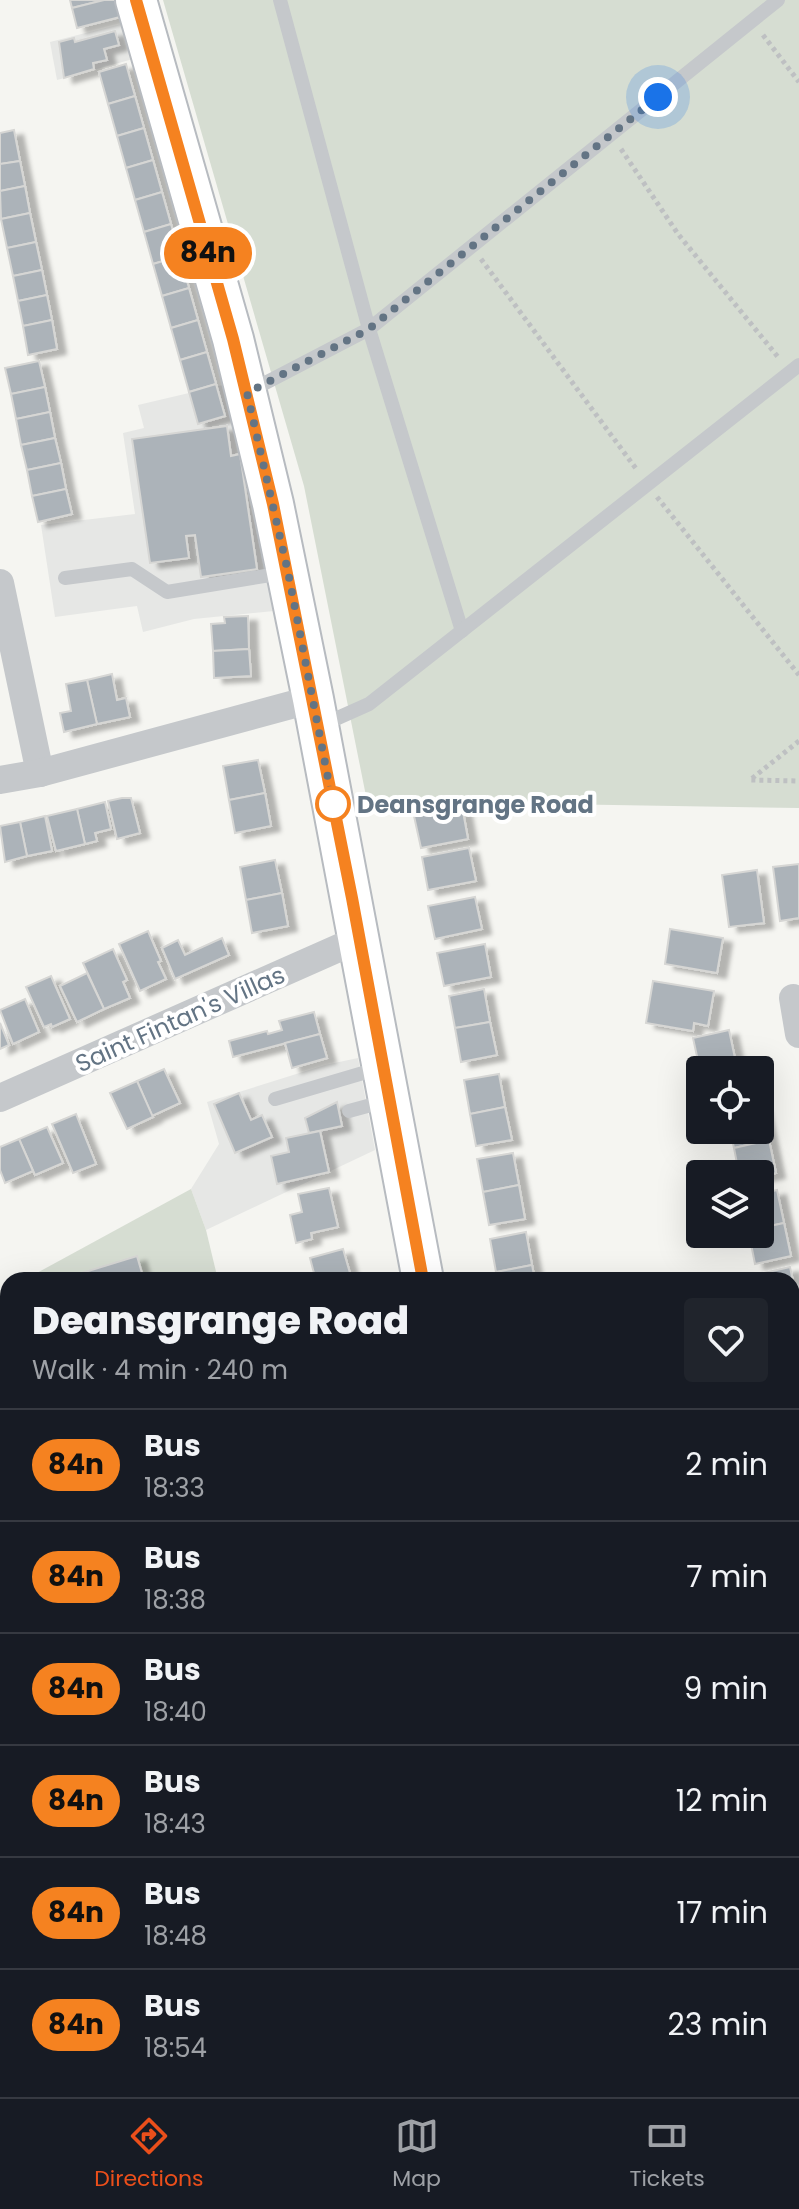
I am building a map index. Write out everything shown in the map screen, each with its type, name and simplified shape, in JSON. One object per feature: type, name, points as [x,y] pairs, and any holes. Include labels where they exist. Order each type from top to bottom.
[{"type":"main road","points":[[136,0],[247,393],[288,572],[422,1272]]},
{"type":"street","points":[[0,583],[40,773]]},
{"type":"street","points":[[0,780],[316,713]]},
{"type":"street","name":"Saint Fintan's Villas","points":[[0,1098],[359,939]]},
{"type":"street","points":[[793,998],[799,1034]]},
{"type":"lane","points":[[280,0],[369,329],[462,631]]},
{"type":"lane","points":[[247,393],[369,329],[778,0]]},
{"type":"lane","points":[[316,713],[369,704],[795,368]]},
{"type":"lane","points":[[65,578],[132,569],[167,592],[288,572]]},
{"type":"lane","points":[[275,1099],[387,1083]]},
{"type":"lane","points":[[349,1111],[387,1083]]},
{"type":"path","points":[[751,21],[799,82]]},
{"type":"path","points":[[612,135],[678,234],[795,368]]},
{"type":"path","points":[[471,246],[647,485],[799,675]]},
{"type":"path","points":[[799,741],[750,780],[799,781]]},
{"type":"shaded area","points":[[163,0],[799,0],[799,808],[367,801],[304,486]]},
{"type":"shaded area","points":[[125,23],[133,59],[57,80],[50,42]]},
{"type":"shaded area","points":[[223,385],[274,611],[194,619],[143,632],[137,606],[55,617],[41,525],[135,514],[123,433],[144,428],[138,405]]},
{"type":"shaded area","points":[[358,1058],[375,1150],[206,1230],[191,1189],[219,1144],[207,1102],[325,1065]]},
{"type":"shaded area","points":[[191,1189],[206,1230],[216,1272],[39,1272]]},
{"type":"building","points":[[70,0],[104,0],[72,8]]},
{"type":"building","points":[[115,0],[120,17],[77,28],[72,8]]},
{"type":"building","points":[[115,31],[119,45],[104,49],[107,60],[93,63],[94,69],[64,78],[59,42],[74,38],[75,42]]},
{"type":"building","points":[[126,64],[135,96],[108,104],[99,72]]},
{"type":"building","points":[[135,96],[144,128],[117,136],[108,104]]},
{"type":"building","points":[[144,128],[153,160],[126,168],[117,136]]},
{"type":"building","points":[[14,130],[20,161],[0,164],[0,133]]},
{"type":"building","points":[[153,160],[162,192],[135,200],[126,168]]},
{"type":"building","points":[[20,161],[25,186],[0,191],[0,164]]},
{"type":"building","points":[[25,186],[30,213],[1,219],[0,191]]},
{"type":"building","points":[[162,192],[171,224],[144,232],[135,200]]},
{"type":"building","points":[[30,213],[36,242],[7,248],[1,219]]},
{"type":"building","points":[[171,224],[180,256],[153,264],[144,232]]},
{"type":"building","points":[[36,242],[42,270],[13,276],[7,248]]},
{"type":"building","points":[[180,256],[189,288],[162,296],[153,264]]},
{"type":"building","points":[[42,270],[47,295],[18,301],[13,276]]},
{"type":"building","points":[[189,288],[198,320],[171,328],[162,296]]},
{"type":"building","points":[[47,295],[52,320],[23,326],[18,301]]},
{"type":"building","points":[[52,320],[57,349],[28,355],[23,326]]},
{"type":"building","points":[[198,320],[207,352],[180,360],[171,328]]},
{"type":"building","points":[[207,352],[216,384],[189,392],[180,360]]},
{"type":"building","points":[[39,361],[45,387],[11,394],[5,368]]},
{"type":"building","points":[[216,384],[225,416],[198,424],[189,392]]},
{"type":"building","points":[[45,387],[50,412],[16,419],[11,394]]},
{"type":"building","points":[[50,412],[55,438],[21,445],[16,419]]},
{"type":"building","points":[[227,426],[231,456],[240,454],[257,569],[201,577],[195,535],[186,536],[189,558],[150,563],[132,439]]},
{"type":"building","points":[[55,438],[61,463],[27,470],[21,445]]},
{"type":"building","points":[[61,463],[66,489],[32,496],[27,470]]},
{"type":"building","points":[[66,489],[72,514],[38,522],[32,496]]},
{"type":"building","points":[[248,616],[249,649],[213,651],[211,624],[225,623],[224,617]]},
{"type":"building","points":[[249,649],[251,676],[214,678],[213,651]]},
{"type":"building","points":[[112,674],[117,700],[126,698],[130,717],[97,724],[87,680]]},
{"type":"building","points":[[87,680],[97,724],[64,732],[60,713],[71,711],[66,684]]},
{"type":"building","points":[[258,760],[265,793],[229,800],[223,766]]},
{"type":"building","points":[[265,793],[271,826],[235,833],[229,800]]},
{"type":"building","points":[[131,798],[140,833],[117,839],[108,801]]},
{"type":"building","points":[[105,802],[111,829],[95,833],[97,841],[85,844],[77,809]]},
{"type":"building","points":[[462,806],[468,839],[421,848],[414,816]]},
{"type":"building","points":[[77,809],[85,844],[56,851],[47,816]]},
{"type":"building","points":[[45,816],[52,851],[27,856],[20,822]]},
{"type":"building","points":[[20,822],[27,856],[5,862],[0,826]]},
{"type":"building","points":[[469,848],[476,881],[428,890],[422,857]]},
{"type":"building","points":[[275,860],[282,893],[246,900],[240,867]]},
{"type":"building","points":[[799,864],[799,918],[780,921],[773,867]]},
{"type":"building","points":[[757,870],[764,923],[729,927],[722,875]]},
{"type":"building","points":[[282,893],[288,926],[252,933],[246,900]]},
{"type":"building","points":[[475,897],[482,929],[435,939],[428,906]]},
{"type":"building","points":[[670,929],[723,938],[717,973],[665,964]]},
{"type":"building","points":[[148,931],[166,979],[140,991],[119,944]]},
{"type":"building","points":[[222,938],[229,955],[175,979],[162,948],[178,940],[185,955]]},
{"type":"building","points":[[485,944],[491,977],[444,986],[437,953]]},
{"type":"building","points":[[113,949],[127,980],[123,982],[130,998],[104,1009],[83,963]]},
{"type":"building","points":[[87,973],[104,1009],[77,1022],[60,986]]},
{"type":"building","points":[[51,976],[70,1019],[44,1027],[26,987]]},
{"type":"building","points":[[653,981],[714,991],[708,1026],[694,1023],[693,1031],[646,1023]]},
{"type":"building","points":[[484,989],[490,1022],[455,1028],[449,996]]},
{"type":"building","points":[[25,999],[39,1032],[13,1044],[0,1010]]},
{"type":"building","points":[[314,1012],[320,1034],[233,1057],[229,1041],[282,1030],[279,1021]]},
{"type":"building","points":[[490,1022],[497,1055],[461,1062],[455,1028]]},
{"type":"building","points":[[0,1023],[9,1045],[0,1049]]},
{"type":"building","points":[[729,1030],[735,1056],[697,1056],[693,1038]]},
{"type":"building","points":[[320,1034],[327,1058],[292,1068],[285,1043]]},
{"type":"building","points":[[164,1069],[180,1103],[152,1116],[137,1081]]},
{"type":"building","points":[[499,1074],[505,1107],[470,1114],[464,1080]]},
{"type":"building","points":[[137,1081],[153,1117],[127,1129],[110,1093]]},
{"type":"building","points":[[239,1093],[251,1120],[262,1115],[272,1137],[235,1153],[214,1104]]},
{"type":"building","points":[[337,1102],[342,1126],[309,1133],[305,1118]]},
{"type":"building","points":[[505,1107],[512,1140],[476,1146],[470,1114]]},
{"type":"building","points":[[76,1114],[96,1164],[73,1173],[52,1124]]},
{"type":"building","points":[[47,1127],[63,1163],[35,1175],[19,1139]]},
{"type":"building","points":[[320,1131],[329,1172],[277,1184],[271,1156],[289,1152],[286,1138]]},
{"type":"building","points":[[19,1139],[33,1171],[5,1183],[0,1170],[0,1147]]},
{"type":"building","points":[[770,1144],[773,1160],[736,1160],[734,1148]]},
{"type":"building","points":[[513,1153],[519,1185],[483,1192],[477,1159]]},
{"type":"building","points":[[519,1185],[525,1219],[489,1225],[483,1192]]},
{"type":"building","points":[[329,1188],[338,1227],[311,1233],[312,1239],[296,1243],[290,1215],[302,1212],[298,1194]]},
{"type":"building","points":[[777,1190],[784,1223],[774,1225],[774,1191]]},
{"type":"building","points":[[784,1223],[791,1256],[755,1264],[752,1248],[774,1248],[774,1225]]},
{"type":"building","points":[[526,1232],[532,1265],[496,1272],[490,1239]]},
{"type":"building","points":[[343,1249],[350,1272],[314,1272],[310,1258]]},
{"type":"building","points":[[137,1256],[142,1272],[85,1272]]},
{"type":"building","points":[[532,1265],[533,1272],[496,1272]]},
{"type":"building","points":[[790,1267],[791,1272],[768,1272]]},
{"type":"bus line","name":"84n","points":[[136,0],[233,339],[273,504],[352,898],[422,1272]]},
{"type":"place","name":"Deansgrange Road","points":[[333,804]]},
{"type":"route","points":[[333,804],[288,572],[247,393],[369,329],[658,97]]}]
